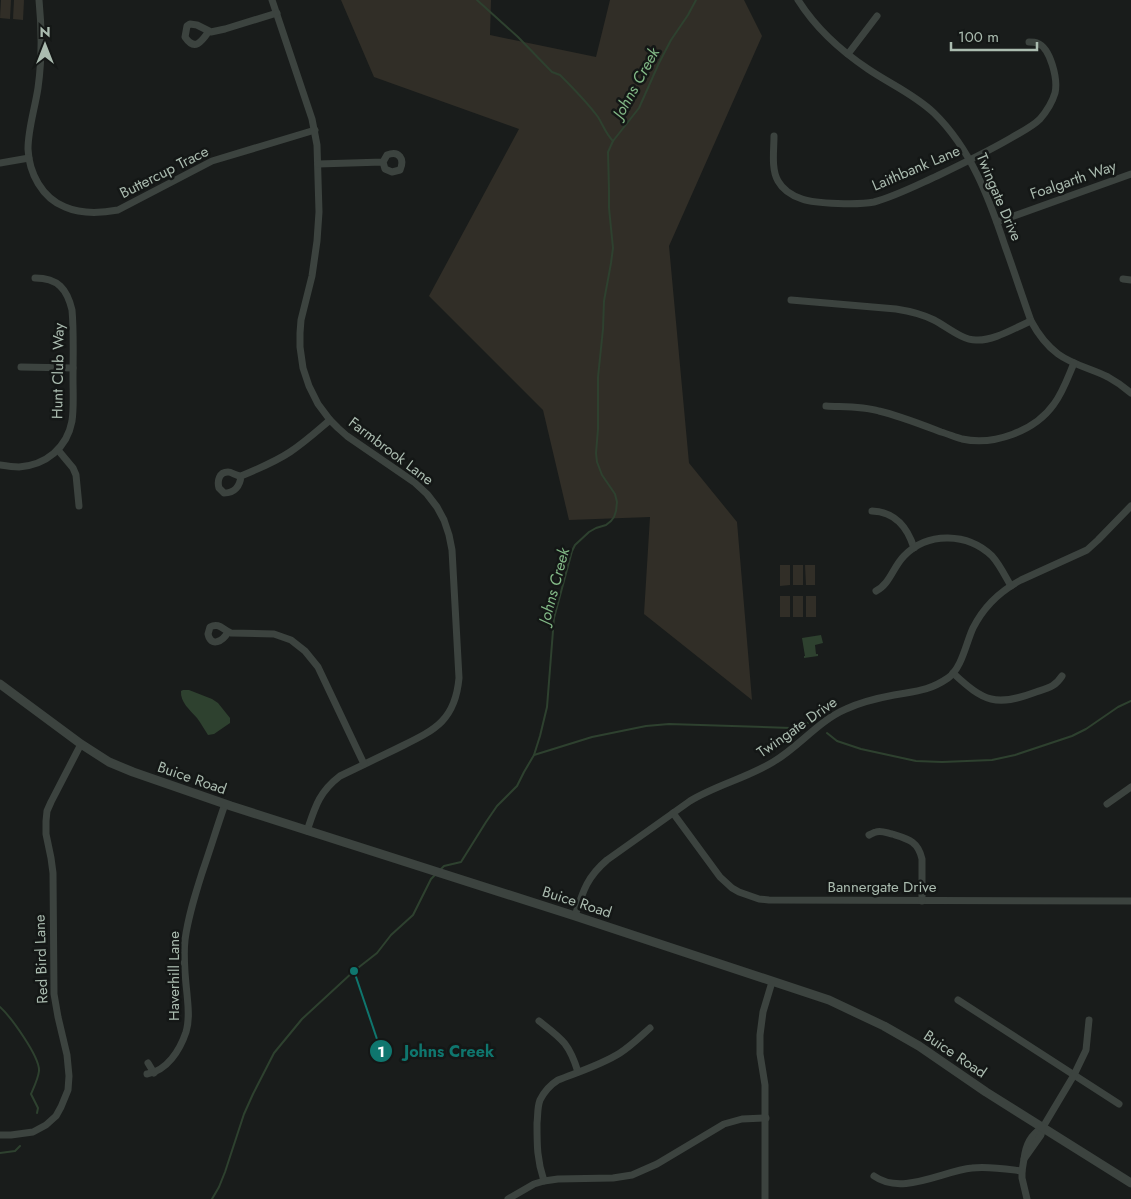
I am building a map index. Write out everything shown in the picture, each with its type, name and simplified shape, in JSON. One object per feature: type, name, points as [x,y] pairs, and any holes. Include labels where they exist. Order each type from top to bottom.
[{"type":"street","name":"Buttercup Trace","points":[[39,0],[41,54],[38,90],[28,140],[29,158],[33,174],[40,187],[64,207],[107,212],[118,210],[212,161],[315,130]]},
{"type":"street","name":"Farmbrook Lane","points":[[272,0],[315,130],[317,145],[319,212],[312,276],[301,320],[300,347],[303,368],[308,386],[330,420],[347,436],[414,482],[427,494],[444,520],[452,550],[458,678],[454,703],[444,719],[431,731],[340,776],[326,789],[316,804],[307,831]]},
{"type":"street","name":"Twingate Drive","points":[[798,0],[816,24],[833,42],[868,69],[913,97],[950,129],[975,169],[997,222],[1031,321],[1038,335],[1060,356],[1117,382],[1131,393]]},
{"type":"street","points":[[209,31],[226,29],[277,13]]},
{"type":"street","points":[[848,54],[878,16]]},
{"type":"street","name":"Laithbank Lane","points":[[774,136],[774,169],[778,182],[786,190],[802,199],[813,202],[847,204],[874,202],[902,192],[985,154],[1032,126],[1045,113],[1055,94],[1056,78],[1045,49],[1038,43],[1030,42]]},
{"type":"street","points":[[0,163],[29,158]]},
{"type":"street","points":[[318,164],[384,162]]},
{"type":"street","name":"Foalgarth Way","points":[[997,222],[1131,174]]},
{"type":"street","name":"Hunt Club Way","points":[[0,465],[17,467],[36,464],[51,456],[58,450],[68,433],[72,419],[73,318],[70,301],[64,290],[56,282],[46,278],[35,278]]},
{"type":"street","points":[[791,300],[911,312],[931,318],[964,337],[974,340],[994,337],[1031,321]]},
{"type":"street","points":[[826,406],[877,410],[961,439],[976,441],[992,440],[1025,428],[1045,415],[1060,396],[1074,363]]},
{"type":"street","points":[[21,367],[73,368]]},
{"type":"street","points":[[241,476],[289,453],[330,420]]},
{"type":"street","points":[[58,450],[73,468],[76,475],[79,506]]},
{"type":"street","points":[[1062,676],[1058,683],[1053,686],[1019,698],[1002,701],[978,694],[968,688],[953,674],[960,662],[973,628],[981,614],[995,598],[1011,586],[1087,550],[1131,506]]},
{"type":"street","points":[[872,511],[887,513],[897,520],[908,532],[914,548]]},
{"type":"street","points":[[876,592],[884,586],[900,560],[914,548],[926,541],[940,538],[955,538],[982,548],[999,565],[1011,586]]},
{"type":"street","points":[[228,632],[274,634],[291,640],[305,651],[318,667],[364,764]]},
{"type":"street","name":"Twingate Drive","points":[[575,916],[585,886],[598,868],[700,795],[756,772],[773,762],[788,752],[821,723],[846,709],[876,699],[925,690],[953,674]]},
{"type":"street","name":"Buice Road","points":[[0,684],[81,744],[110,762],[132,772],[307,831],[452,876],[829,1000],[884,1026],[919,1046],[986,1092],[1131,1183]]},
{"type":"street","name":"Red Bird Lane","points":[[0,1135],[34,1132],[46,1125],[62,1107],[68,1090],[67,1055],[54,994],[53,873],[46,834],[46,820],[51,802],[81,744]]},
{"type":"street","points":[[1107,804],[1128,789],[1131,797]]},
{"type":"street","name":"Haverhill Lane","points":[[148,1063],[151,1074],[164,1067],[172,1060],[187,1030],[189,1013],[184,958],[187,927],[192,903],[225,804]]},
{"type":"street","name":"Bannergate Drive","points":[[673,813],[720,878],[732,888],[747,896],[759,899],[1131,901]]},
{"type":"street","points":[[868,835],[884,832],[907,839],[916,846],[922,859],[922,901]]},
{"type":"street","points":[[765,1199],[766,1118],[760,1035],[763,1012],[772,982]]},
{"type":"street","points":[[958,1000],[1119,1104]]},
{"type":"street","points":[[1027,1199],[1023,1186],[1022,1171],[1024,1160],[1041,1135],[1043,1127],[1074,1075],[1086,1050],[1089,1020]]},
{"type":"street","points":[[539,1021],[566,1044],[573,1055],[578,1072]]},
{"type":"street","points":[[544,1181],[539,1166],[537,1150],[538,1112],[545,1092],[558,1080],[608,1060],[620,1053],[650,1028]]},
{"type":"street","points":[[508,1199],[534,1184],[544,1181],[613,1178],[632,1175],[657,1164],[724,1124],[742,1119],[766,1118]]},
{"type":"street","points":[[874,1176],[887,1183],[906,1184],[972,1168],[1022,1171]]},
{"type":"shaded area","points":[[1,0],[11,0],[10,19],[0,18]]},
{"type":"shaded area","points":[[14,0],[24,0],[23,20],[13,19]]},
{"type":"shaded area","points":[[341,0],[491,0],[490,35],[596,57],[610,0],[744,0],[762,36],[669,246],[689,463],[737,522],[752,700],[644,614],[650,517],[569,520],[543,410],[429,296],[519,129],[374,77]]},
{"type":"shaded area","points":[[780,565],[790,565],[790,585],[780,586]]},
{"type":"shaded area","points":[[793,565],[803,565],[803,585],[793,585]]},
{"type":"shaded area","points":[[805,565],[815,565],[815,585],[806,585]]},
{"type":"shaded area","points":[[780,596],[790,596],[790,617],[780,617]]},
{"type":"shaded area","points":[[793,596],[803,596],[803,617],[793,617]]},
{"type":"shaded area","points":[[806,596],[816,596],[816,617],[806,617]]},
{"type":"shaded area","points":[[821,635],[823,643],[815,645],[818,656],[804,658],[802,638]]},
{"type":"shaded area","points":[[183,690],[189,690],[218,703],[230,718],[230,723],[214,734],[208,735],[184,702],[181,695]]},
{"type":"waterway","points":[[477,0],[518,37],[552,72],[560,75],[575,90],[598,117],[613,141]]},
{"type":"waterway","name":"Johns Creek","points":[[441,869],[444,866],[461,862],[497,806],[517,786],[534,755],[547,707],[554,618],[572,551],[575,545],[589,532],[611,521],[616,511],[617,502],[615,494],[602,475],[596,453],[598,377],[604,301],[613,248],[609,208],[608,152],[613,141],[639,108],[671,40],[696,0]]},
{"type":"waterway","points":[[827,733],[837,741],[861,749],[916,761],[992,760],[1015,755],[1072,736],[1131,701]]},
{"type":"waterway","points":[[534,755],[592,737],[646,726],[669,724],[791,728],[808,723]]},
{"type":"waterway","name":"Johns Creek","points":[[212,1199],[225,1172],[244,1114],[274,1053],[302,1019],[354,971],[377,953],[391,935],[413,915],[431,879],[436,874]]},
{"type":"waterway","points":[[0,1007],[11,1019],[35,1056],[39,1071],[31,1094],[38,1108],[37,1113]]},
{"type":"waterway","points":[[0,1153],[15,1151],[20,1146]]},
{"type":"place","name":"Johns Creek","points":[[354,971]]}]
